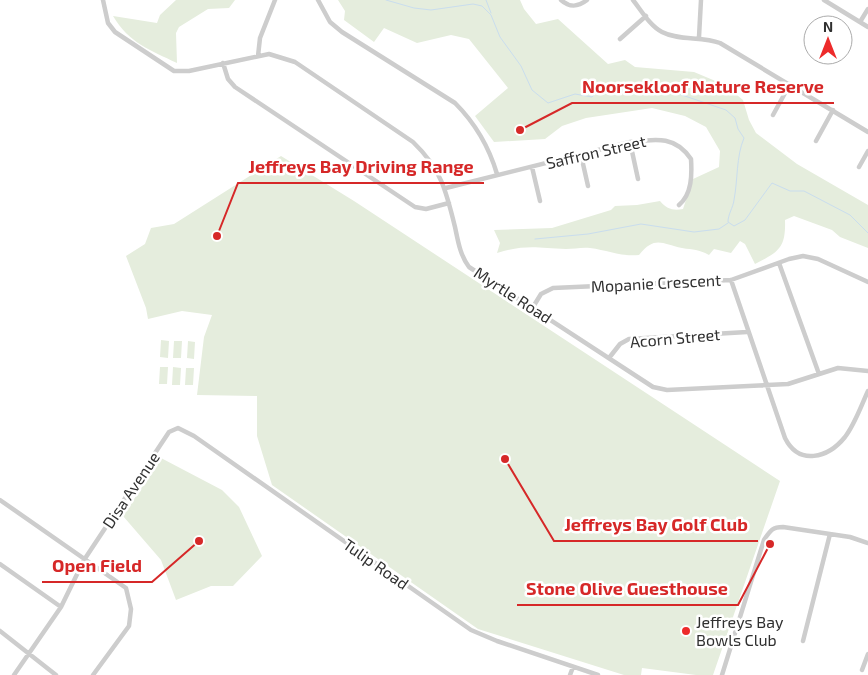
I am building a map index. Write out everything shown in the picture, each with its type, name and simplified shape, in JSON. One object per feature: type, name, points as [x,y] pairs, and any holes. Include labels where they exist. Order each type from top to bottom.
[{"type":"street","name":"Myrtle Road","points":[[103,0],[108,23],[115,32],[164,66],[180,71],[258,56],[275,55],[294,62],[413,142],[427,155],[438,171],[446,188],[462,255],[469,267],[653,387],[662,390],[788,384],[838,368],[868,371]]},
{"type":"street","points":[[258,56],[260,38],[275,0]]},
{"type":"street","points":[[318,0],[330,22],[342,32],[455,103],[466,114],[485,143],[497,174]]},
{"type":"street","points":[[561,0],[569,5],[577,6],[587,0]]},
{"type":"street","points":[[633,0],[664,33],[699,37],[720,43],[868,132]]},
{"type":"street","points":[[699,37],[701,0]]},
{"type":"street","points":[[824,0],[868,27]]},
{"type":"street","points":[[860,22],[868,9]]},
{"type":"street","points":[[620,39],[646,16]]},
{"type":"street","points":[[223,63],[228,79],[235,87],[415,207],[426,209],[449,204]]},
{"type":"street","points":[[773,115],[790,84]]},
{"type":"street","points":[[816,141],[834,110]]},
{"type":"street","name":"Saffron Street","points":[[446,188],[630,142],[661,138],[675,142],[686,151],[691,159],[691,183],[685,200],[679,205]]},
{"type":"street","points":[[630,142],[638,179]]},
{"type":"street","points":[[859,168],[868,152]]},
{"type":"street","points":[[581,155],[588,186]]},
{"type":"street","points":[[532,167],[540,201]]},
{"type":"street","name":"Mopanie Crescent","points":[[533,307],[541,294],[557,288],[731,280],[796,256],[810,257],[868,282]]},
{"type":"street","points":[[779,263],[819,374]]},
{"type":"street","points":[[731,280],[747,332],[788,446],[794,452],[808,456],[827,452],[844,438],[868,391]]},
{"type":"street","name":"Acorn Street","points":[[609,358],[620,344],[629,339],[747,332]]},
{"type":"street","name":"Tulip Road","points":[[169,432],[178,428],[194,436],[471,630],[497,641],[598,675]]},
{"type":"street","name":"Disa Avenue","points":[[14,675],[60,607],[84,560],[169,432]]},
{"type":"street","points":[[0,500],[126,588],[131,609],[129,626],[93,675]]},
{"type":"street","points":[[722,675],[764,540],[770,530],[774,527],[830,534],[868,542]]},
{"type":"street","points":[[803,641],[830,534]]},
{"type":"street","points":[[0,564],[60,607]]},
{"type":"street","points":[[0,631],[56,675]]},
{"type":"street","points":[[862,670],[868,654]]},
{"type":"street","points":[[570,675],[573,667]]},
{"type":"green space","points":[[176,0],[235,0],[229,8],[208,9],[179,27],[176,33],[177,63],[141,45],[126,33],[113,16],[157,23],[160,15]]},
{"type":"green space","points":[[338,0],[520,0],[524,9],[536,24],[558,19],[608,64],[625,60],[635,67],[694,72],[725,85],[743,100],[749,120],[756,133],[797,164],[868,205],[868,248],[840,237],[832,230],[794,216],[785,220],[784,237],[779,248],[770,256],[755,264],[745,244],[740,241],[731,253],[714,249],[709,255],[659,242],[650,245],[639,255],[620,254],[587,248],[540,247],[507,250],[497,253],[500,243],[494,230],[552,228],[611,210],[615,206],[660,201],[670,209],[683,209],[693,179],[719,167],[720,151],[706,127],[685,116],[652,108],[586,118],[562,126],[545,139],[494,142],[475,116],[508,88],[469,39],[451,35],[417,43],[384,28],[374,42],[344,20],[345,11]]},
{"type":"green space","points":[[281,156],[354,201],[780,481],[713,675],[696,675],[642,668],[641,675],[624,675],[478,629],[272,485],[257,436],[257,396],[197,395],[204,337],[212,315],[182,311],[148,319],[146,308],[126,256],[145,244],[151,228],[174,224]]},
{"type":"green space","points":[[161,340],[169,341],[168,358],[160,357]]},
{"type":"green space","points":[[174,341],[182,341],[181,358],[173,358]]},
{"type":"green space","points":[[188,341],[195,342],[194,359],[187,358]]},
{"type":"green space","points":[[160,367],[168,367],[167,384],[159,384]]},
{"type":"green space","points":[[173,367],[181,368],[180,385],[172,385]]},
{"type":"green space","points":[[186,368],[194,368],[193,385],[185,385]]},
{"type":"green space","points":[[161,458],[222,490],[239,507],[262,556],[233,586],[211,586],[176,600],[161,560],[123,516]]},
{"type":"waterway","points":[[386,0],[414,8],[431,10],[473,4],[482,6],[491,15],[500,37],[521,66],[532,90],[548,103],[575,94],[592,97],[599,90],[679,94],[726,110],[735,118],[738,129],[744,138],[738,160],[733,203],[728,219],[728,222],[734,226],[745,220],[772,183],[790,191],[804,191],[850,215],[868,233]]},
{"type":"waterway","points":[[486,0],[491,13]]},
{"type":"waterway","points":[[535,239],[588,234],[641,224],[694,232],[719,229],[728,223]]},
{"type":"place","name":"Noorsekloof Nature Reserve","points":[[520,130]]},
{"type":"place","name":"Jeffreys Bay Driving Range","points":[[217,236]]},
{"type":"place","name":"Jeffreys Bay Golf Club","points":[[505,459]]},
{"type":"place","name":"Open Field","points":[[199,541]]},
{"type":"place","name":"Stone Olive Guesthouse","points":[[770,544]]},
{"type":"place","name":"Jeffreys Bay Bowls Club","points":[[686,631]]}]
